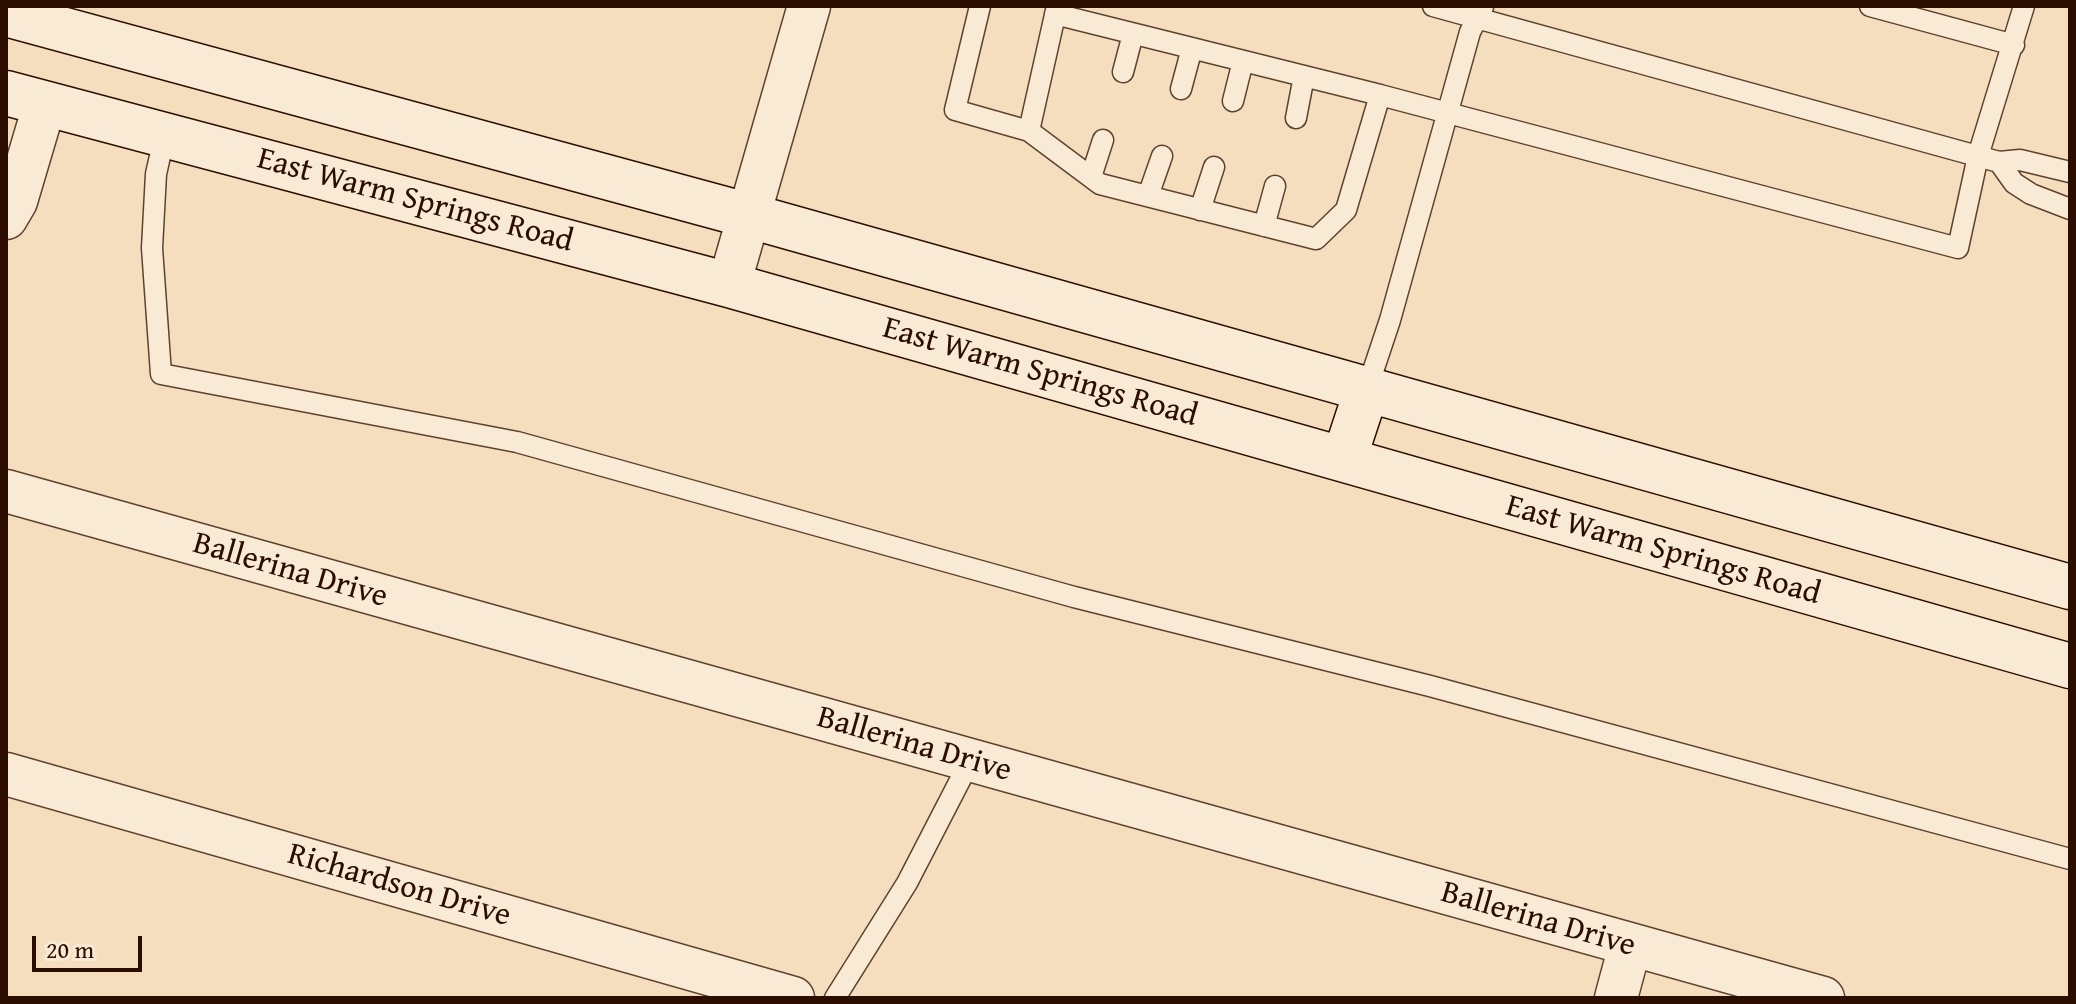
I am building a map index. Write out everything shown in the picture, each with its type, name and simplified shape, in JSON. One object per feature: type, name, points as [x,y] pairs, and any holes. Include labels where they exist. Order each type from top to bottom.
[{"type":"main road","points":[[6,14],[750,216],[2070,587]]},
{"type":"main road","name":"East Warm Springs Road","points":[[26,98],[729,285],[2070,666]]},
{"type":"main road","points":[[1344,459],[1367,389]]},
{"type":"street","points":[[729,285],[809,6]]},
{"type":"street","points":[[6,218],[16,201],[26,98]]},
{"type":"street","name":"Ballerina Drive","points":[[6,491],[1823,998]]},
{"type":"street","name":"Richardson Drive","points":[[6,774],[793,998]]},
{"type":"street","points":[[1616,998],[1630,946]]},
{"type":"lane","points":[[980,6],[955,110],[1029,131],[1100,184],[1316,239],[1346,210],[1380,95]]},
{"type":"lane","points":[[1433,6],[1481,11],[1999,162],[2020,160],[2070,172]]},
{"type":"lane","points":[[1870,6],[2014,45]]},
{"type":"lane","points":[[1029,131],[1056,10],[1133,34],[1380,95],[1958,248],[1978,156],[2024,6]]},
{"type":"lane","points":[[1367,389],[1470,32],[1481,11]]},
{"type":"lane","points":[[1123,72],[1133,34]]},
{"type":"lane","points":[[1181,89],[1192,48]]},
{"type":"lane","points":[[1233,101],[1243,61]]},
{"type":"lane","points":[[1296,118],[1304,76]]},
{"type":"lane","points":[[165,134],[156,174],[152,248],[161,374],[517,442],[1074,597],[1430,686],[2070,859]]},
{"type":"lane","points":[[1091,177],[1103,140]]},
{"type":"lane","points":[[1148,196],[1162,156]]},
{"type":"lane","points":[[1999,162],[2022,189],[2070,209]]},
{"type":"lane","points":[[1200,210],[1214,167]]},
{"type":"lane","points":[[1264,226],[1275,186]]},
{"type":"lane","points":[[835,998],[907,883],[970,761]]}]
